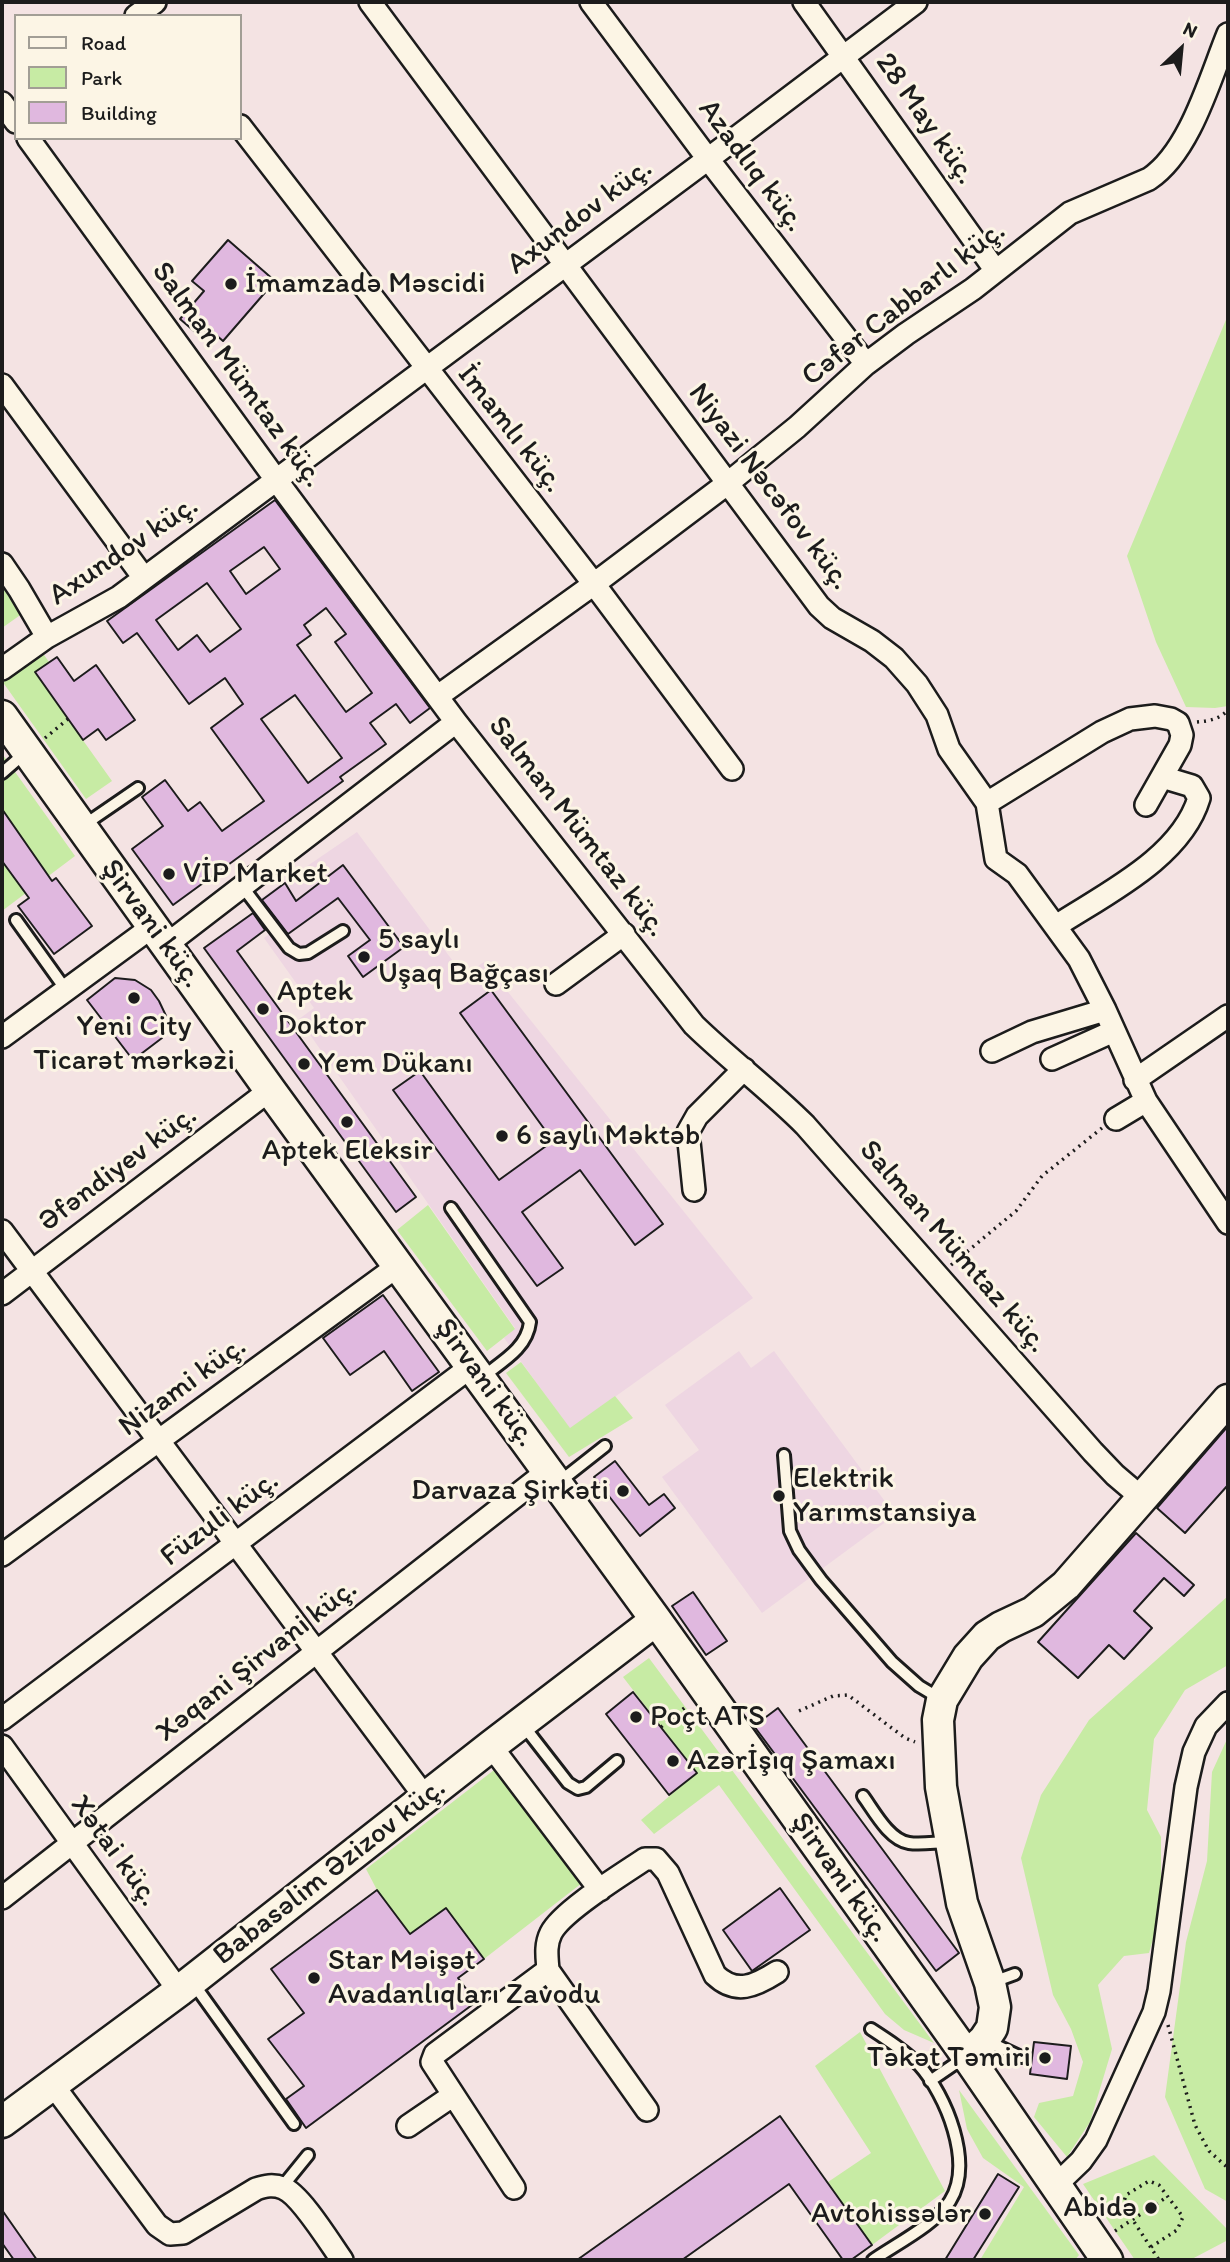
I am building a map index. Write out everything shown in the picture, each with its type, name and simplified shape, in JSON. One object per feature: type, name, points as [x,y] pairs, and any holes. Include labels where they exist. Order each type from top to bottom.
[{"type":"main road","name":"Şirvani küç.","points":[[2,716],[706,1690],[976,2048],[1055,2186],[1102,2255]]},
{"type":"main road","points":[[976,2048],[992,2028],[1002,1978],[962,1903],[941,1787],[937,1720],[942,1700],[968,1657],[987,1636],[1047,1602],[1066,1585],[1228,1400]]},
{"type":"main road","name":"Babasəlim Əzizov küç.","points":[[2,2122],[185,1986],[656,1620]]},
{"type":"street","name":"Niyazi Nəcəfov küç.","points":[[370,2],[819,606],[832,618],[894,657],[917,684],[937,715],[949,749],[987,803],[996,859],[1017,874],[1079,959],[1146,1101],[1228,1223]]},
{"type":"street","name":"Azadlıq küç.","points":[[591,2],[866,364]]},
{"type":"street","name":"28 May küç.","points":[[804,2],[996,271]]},
{"type":"street","name":"Axundov küç.","points":[[2,669],[47,637],[102,607],[277,481],[916,2]]},
{"type":"street","name":"Cəfər Cabbarlı küç.","points":[[438,696],[728,483],[797,427],[866,364],[996,271],[1070,213],[1160,172],[1182,142],[1228,34]]},
{"type":"street","name":"İmamlı küç.","points":[[242,129],[594,584],[732,769]]},
{"type":"street","name":"Salman Mümtaz küç.","points":[[29,140],[456,722],[694,1026],[775,1095],[805,1125],[1093,1452],[1142,1498]]},
{"type":"street","points":[[2,385],[144,578]]},
{"type":"street","points":[[2,564],[47,637]]},
{"type":"street","points":[[987,803],[1102,732],[1130,719],[1155,716],[1171,719],[1178,723],[1182,734],[1180,745],[1146,805]]},
{"type":"street","points":[[2,1037],[66,990],[242,886],[456,722]]},
{"type":"street","points":[[1056,926],[1150,865],[1195,812],[1199,798],[1192,786],[1162,778]]},
{"type":"street","points":[[556,984],[624,934]]},
{"type":"street","points":[[992,1051],[1032,1032],[1105,1010]]},
{"type":"street","points":[[1135,1080],[1228,1016]]},
{"type":"street","points":[[1052,1059],[1114,1031]]},
{"type":"street","points":[[694,1190],[688,1132],[697,1116],[744,1069]]},
{"type":"street","name":"Əfəndiyev küç.","points":[[2,1294],[270,1090]]},
{"type":"street","points":[[1116,1119],[1146,1101]]},
{"type":"street","points":[[2,1231],[425,1797]]},
{"type":"street","name":"Nizami küç.","points":[[2,1555],[399,1265]]},
{"type":"street","name":"Füzuli küç.","points":[[2,1718],[236,1544],[477,1372]]},
{"type":"street","name":"Xəqani Şirvani küç.","points":[[2,1898],[316,1653],[553,1477]]},
{"type":"street","points":[[1055,2186],[1081,2161],[1096,2140],[1154,2012],[1186,1787],[1194,1752],[1206,1726],[1228,1703]]},
{"type":"street","name":"Xətai küç.","points":[[2,1746],[71,1842],[185,1986]]},
{"type":"street","points":[[491,1746],[600,1890]]},
{"type":"street","points":[[647,2110],[548,1970],[547,1947],[552,1931],[566,1916],[645,1859],[656,1859],[668,1873],[715,1975],[732,1987],[742,1987],[754,1986],[777,1972]]},
{"type":"street","points":[[514,2188],[432,2062],[435,2054],[548,1970]]},
{"type":"street","points":[[53,2085],[157,2225],[170,2234],[183,2233],[256,2189],[269,2185],[282,2187],[294,2194],[342,2260]]},
{"type":"street","points":[[408,2126],[452,2096]]},
{"type":"lane","points":[[2,773],[27,751]]},
{"type":"lane","points":[[81,827],[138,788]]},
{"type":"lane","points":[[242,886],[289,948],[299,954],[308,953],[343,931]]},
{"type":"lane","points":[[16,920],[66,990]]},
{"type":"lane","points":[[451,1208],[530,1322],[528,1334],[520,1347],[477,1372]]},
{"type":"lane","points":[[553,1477],[605,1446]]},
{"type":"lane","points":[[784,1455],[790,1531],[799,1550],[821,1580],[892,1662],[919,1686],[942,1700]]},
{"type":"lane","points":[[521,1723],[568,1783],[578,1789],[586,1787],[617,1761]]},
{"type":"lane","points":[[863,1796],[892,1834],[902,1841],[951,1842]]},
{"type":"lane","points":[[185,1986],[294,2124]]},
{"type":"lane","points":[[872,2029],[920,2066],[940,2095],[958,2152],[957,2181],[951,2199],[940,2214],[873,2260]]},
{"type":"lane","points":[[930,2081],[976,2048],[1021,2057]]},
{"type":"lane","points":[[282,2187],[308,2155]]},
{"type":"path","points":[[1178,723],[1209,721],[1224,715],[1228,710]]},
{"type":"path","points":[[27,751],[68,719]]},
{"type":"path","points":[[939,1276],[1016,1210],[1042,1176],[1091,1134],[1116,1119]]},
{"type":"path","points":[[661,1727],[706,1690]]},
{"type":"path","points":[[799,1711],[833,1696],[848,1695],[905,1738],[938,1746]]},
{"type":"path","points":[[1154,2012],[1163,2016],[1168,2024],[1195,2125],[1209,2151],[1228,2168]]},
{"type":"path","points":[[1151,2247],[1177,2230],[1183,2217],[1159,2185],[1149,2180],[1126,2195],[1123,2206],[1159,2260]]},
{"type":"path","points":[[1102,2255],[1133,2220],[1168,2197]]},
{"type":"shaded area","name":"6 saylı Məktəb","points":[[357,832],[464,976],[484,962],[753,1298],[570,1429],[504,1338],[515,1328],[299,1019],[314,1008],[264,938],[279,927],[259,899]]},
{"type":"shaded area","name":"Elektrik Yarımstansiya","points":[[739,1351],[751,1368],[774,1351],[895,1515],[762,1613],[662,1477],[699,1450],[665,1405]]},
{"type":"green space","points":[[1228,315],[1228,706],[1186,707],[1156,642],[1127,556]]},
{"type":"green space","points":[[2,578],[26,611],[2,628]]},
{"type":"green space","points":[[42,652],[49,662],[35,673],[112,781],[86,799],[2,681]]},
{"type":"green space","points":[[2,756],[75,856],[2,911]]},
{"type":"green space","points":[[428,1205],[515,1329],[487,1351],[397,1230]]},
{"type":"green space","points":[[521,1362],[570,1428],[615,1396],[633,1418],[569,1457],[506,1373]]},
{"type":"green space","points":[[1228,1596],[1228,1665],[1185,1690],[1154,1739],[1147,1810],[1161,1837],[1161,1911],[1149,1953],[1124,1956],[1098,1985],[1112,2049],[1090,2122],[1067,2157],[1034,2117],[1039,2103],[1073,2096],[1083,2062],[1071,2029],[1053,1995],[1021,1858],[1041,1795],[1089,1720]]},
{"type":"green space","points":[[649,1658],[934,2043],[904,2030],[885,2014],[719,1785],[654,1834],[641,1820],[697,1773],[623,1677]]},
{"type":"green space","points":[[1228,1737],[1228,2202],[1205,2189],[1165,2097],[1186,1942],[1207,1861],[1212,1772]]},
{"type":"green space","points":[[494,1770],[582,1883],[484,1959],[446,1908],[410,1934],[377,1890],[366,1869]]},
{"type":"green space","points":[[860,2032],[945,2191],[872,2245],[828,2182],[871,2153],[815,2066]]},
{"type":"green space","points":[[959,2090],[1079,2255],[1075,2260],[980,2260],[1024,2187],[983,2158],[967,2129]]},
{"type":"green space","points":[[1154,2155],[1228,2230],[1228,2240],[1190,2260],[1135,2260],[1083,2184]]},
{"type":"building","points":[[228,240],[275,281],[223,341],[208,328],[201,337],[180,319],[204,291],[192,281]]},
{"type":"building","points":[[275,500],[430,708],[410,723],[396,704],[370,723],[386,744],[340,777],[343,781],[173,905],[132,849],[163,826],[142,797],[165,780],[188,811],[200,802],[222,831],[264,801],[211,728],[243,704],[225,678],[189,704],[137,633],[123,643],[107,621]],"holes":[[[264,547],[280,569],[246,594],[230,571]],[[207,583],[241,629],[210,652],[197,635],[178,650],[156,620]],[[326,608],[346,634],[335,642],[372,693],[346,712],[297,645],[311,635],[304,625]],[[295,695],[342,758],[308,783],[261,719]]]},
{"type":"building","points":[[57,657],[74,681],[96,665],[135,720],[106,740],[98,729],[83,740],[35,672]]},
{"type":"building","points":[[2,809],[52,881],[56,878],[92,926],[54,954],[18,906],[29,898],[2,861]]},
{"type":"building","points":[[343,865],[404,947],[363,977],[348,956],[370,940],[338,898],[288,934],[262,900],[285,883],[296,901]]},
{"type":"building","points":[[253,913],[265,930],[237,951],[416,1197],[396,1212],[204,948]]},
{"type":"building","points":[[115,978],[135,980],[151,990],[168,1020],[162,1038],[133,1060],[87,1000]]},
{"type":"building","points":[[491,990],[663,1224],[635,1245],[580,1170],[522,1212],[563,1268],[537,1286],[393,1090],[420,1071],[499,1180],[553,1141],[460,1013]]},
{"type":"building","points":[[383,1295],[439,1372],[412,1391],[384,1351],[350,1375],[323,1338]]},
{"type":"building","points":[[1228,1426],[1228,1485],[1185,1533],[1157,1508]]},
{"type":"building","points":[[615,1461],[649,1505],[664,1494],[675,1508],[640,1536],[594,1477]]},
{"type":"building","points":[[1136,1533],[1194,1585],[1184,1596],[1164,1578],[1134,1611],[1152,1628],[1124,1659],[1109,1645],[1078,1678],[1038,1642]]},
{"type":"building","points":[[693,1592],[727,1641],[706,1655],[672,1606]]},
{"type":"building","points":[[633,1692],[697,1773],[669,1795],[606,1714]]},
{"type":"building","points":[[778,1708],[959,1953],[936,1971],[754,1726]]},
{"type":"building","points":[[780,1888],[810,1930],[752,1971],[723,1930]]},
{"type":"building","points":[[377,1890],[410,1934],[446,1908],[484,1959],[458,1978],[476,2002],[306,2128],[286,2099],[304,2086],[268,2039],[304,2013],[271,1969]]},
{"type":"building","points":[[1034,2042],[1071,2046],[1067,2079],[1030,2074]]},
{"type":"building","points":[[780,2116],[872,2245],[851,2260],[843,2260],[789,2184],[682,2260],[577,2260]]},
{"type":"building","points":[[998,2174],[1019,2187],[973,2260],[945,2260]]},
{"type":"building","points":[[2,2210],[37,2260],[14,2260],[2,2243]]},
{"type":"place","name":"İmamzadə Məscidi","points":[[231,284]]},
{"type":"place","name":"VİP Market","points":[[169,874]]},
{"type":"place","name":"5 saylı Uşaq Bağçası","points":[[364,957]]},
{"type":"place","name":"Yeni City Ticarət mərkəzi","points":[[134,998]]},
{"type":"place","name":"Aptek Doktor","points":[[263,1009]]},
{"type":"place","name":"Yem Dükanı","points":[[304,1064]]},
{"type":"place","name":"Aptek Eleksir","points":[[347,1122]]},
{"type":"place","name":"6 saylı Məktəb","points":[[502,1136]]},
{"type":"place","name":"Darvaza Şirkəti","points":[[623,1491]]},
{"type":"place","name":"Elektrik Yarımstansiya","points":[[779,1496]]},
{"type":"place","name":"Poçt ATS","points":[[636,1717]]},
{"type":"place","name":"Azərİşıq Şamaxı","points":[[673,1761]]},
{"type":"place","name":"Star Məişət Avadanlıqları Zavodu","points":[[314,1978]]},
{"type":"place","name":"Təkət Təmiri","points":[[1045,2058]]},
{"type":"place","name":"Abidə","points":[[1151,2208]]},
{"type":"place","name":"Avtohissələr","points":[[985,2214]]}]
